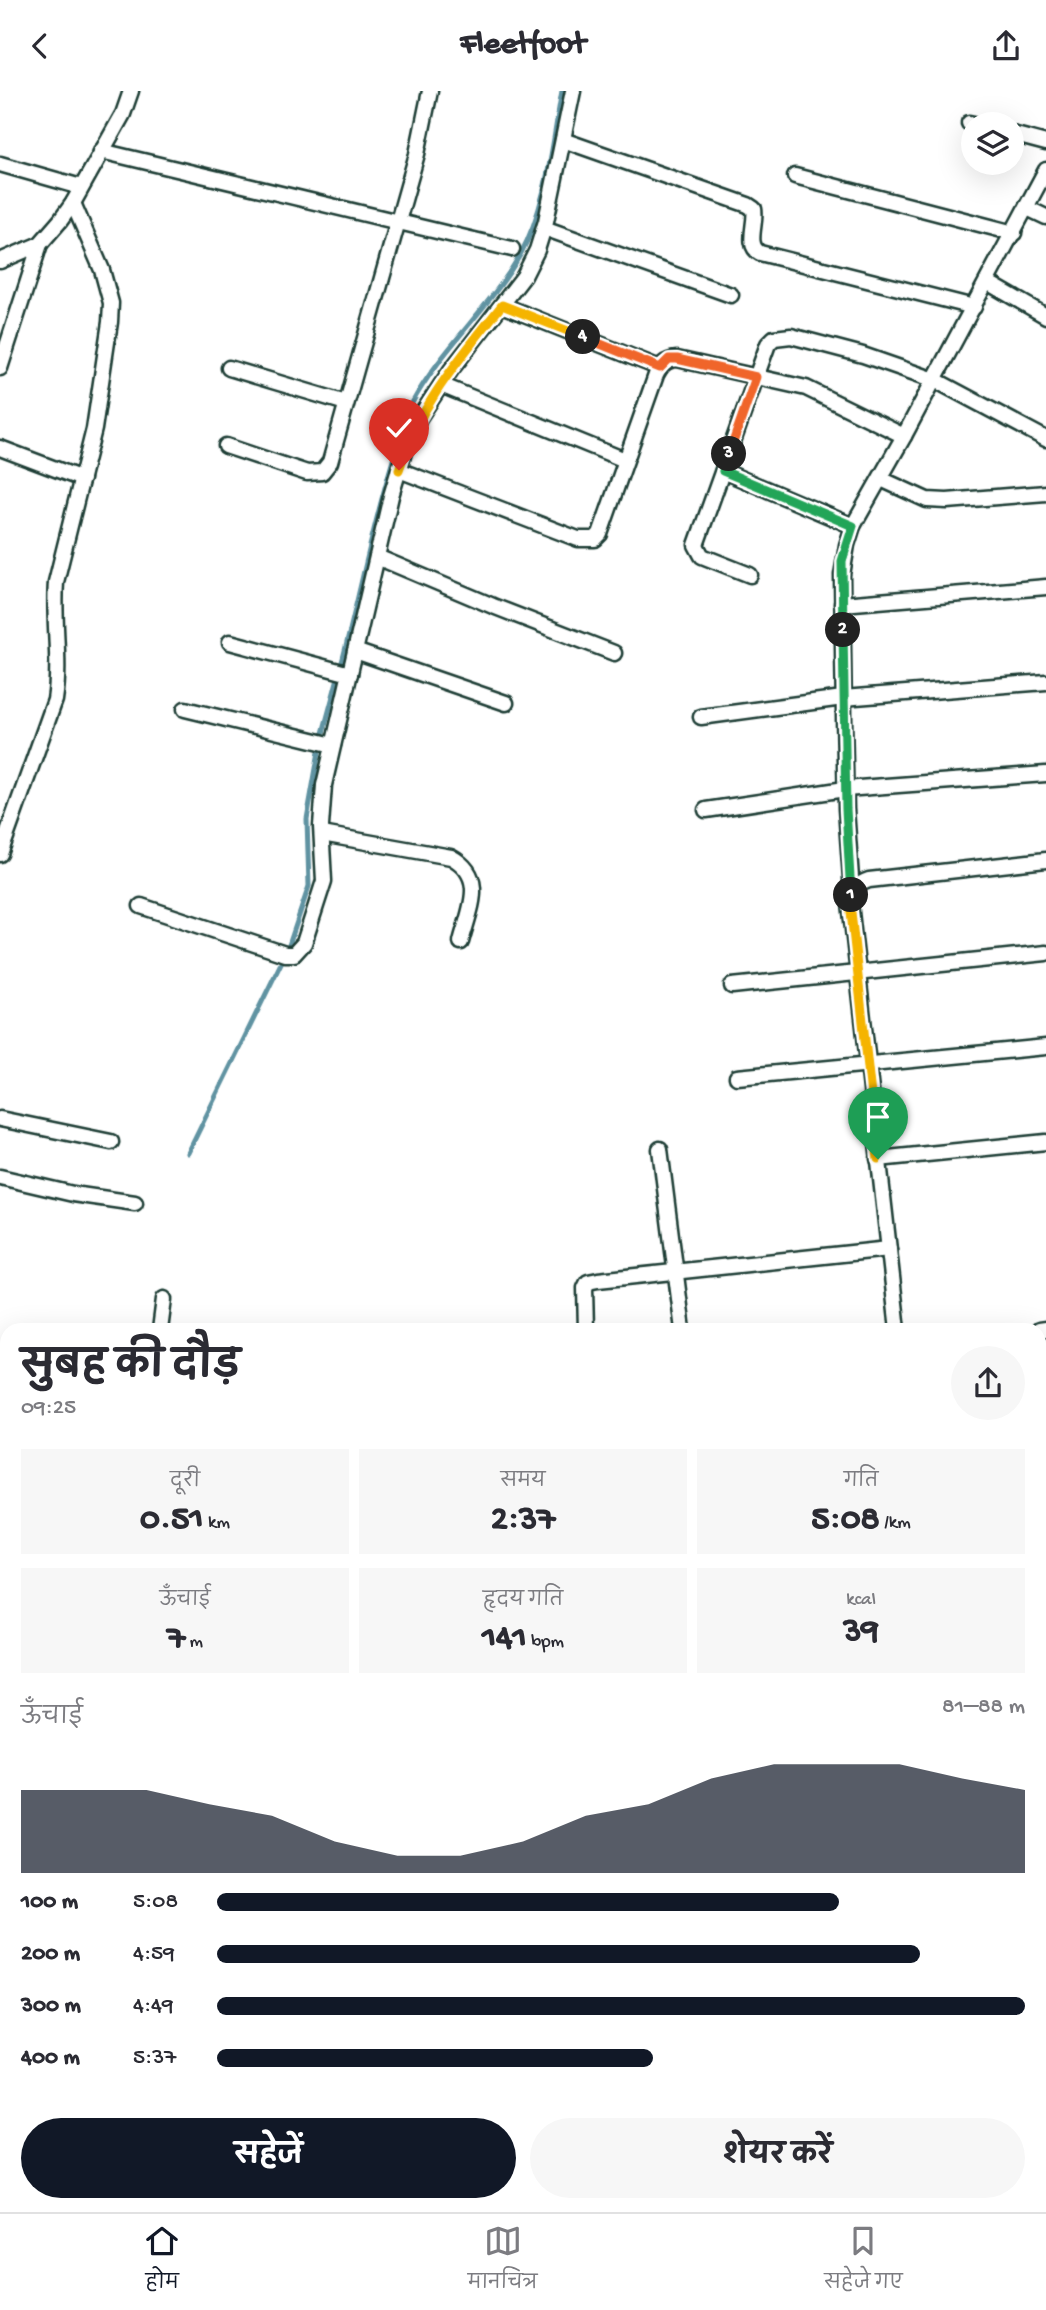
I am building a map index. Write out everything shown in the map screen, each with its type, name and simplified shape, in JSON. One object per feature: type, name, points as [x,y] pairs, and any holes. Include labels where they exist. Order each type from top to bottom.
[{"type":"street","points":[[0,368],[40,244],[72,204],[123,114],[131,91]]},
{"type":"street","points":[[226,446],[307,473],[322,472],[330,462],[417,154],[430,91]]},
{"type":"street","points":[[141,906],[285,954],[293,954],[304,943],[321,893],[324,863],[324,785],[406,446],[419,418],[441,385],[524,276],[537,250],[573,91]]},
{"type":"street","points":[[1024,137],[1046,143]]},
{"type":"street","points":[[563,140],[748,205],[754,209],[756,216],[752,244],[760,253],[974,307]]},
{"type":"street","points":[[101,151],[512,249]]},
{"type":"street","points":[[0,164],[82,187]]},
{"type":"street","points":[[897,1323],[850,903],[852,893],[845,789],[842,561],[853,526],[881,479],[1046,170]]},
{"type":"street","points":[[794,176],[1014,233]]},
{"type":"street","points":[[1,850],[55,700],[58,676],[54,604],[56,582],[101,392],[111,303],[102,270],[72,204]]},
{"type":"street","points":[[1027,208],[1046,217]]},
{"type":"street","points":[[544,228],[731,295]]},
{"type":"street","points":[[0,261],[40,244]]},
{"type":"street","points":[[987,282],[1046,316]]},
{"type":"street","points":[[502,305],[660,368]]},
{"type":"street","points":[[750,575],[702,556],[696,545],[768,344],[774,338],[781,336],[863,355],[934,380],[1046,439]]},
{"type":"street","points":[[399,470],[578,539],[595,539],[600,534],[660,368],[669,359],[807,388],[904,436]]},
{"type":"street","points":[[229,368],[346,403]]},
{"type":"street","points":[[441,385],[625,460]]},
{"type":"street","points":[[0,448],[82,479]]},
{"type":"street","points":[[723,471],[853,526]]},
{"type":"street","points":[[881,479],[928,500],[947,502],[1046,493]]},
{"type":"street","points":[[377,557],[614,653]]},
{"type":"street","points":[[842,604],[1046,587]]},
{"type":"street","points":[[230,642],[350,674]]},
{"type":"street","points":[[355,651],[506,703]]},
{"type":"street","points":[[701,717],[844,698],[1046,682]]},
{"type":"street","points":[[185,709],[333,745]]},
{"type":"street","points":[[706,810],[845,789],[1046,775]]},
{"type":"street","points":[[322,834],[451,857],[461,863],[473,881],[473,892],[461,942]]},
{"type":"street","points":[[852,893],[859,884],[870,880],[1046,860]]},
{"type":"street","points":[[732,986],[1046,953]]},
{"type":"street","points":[[737,1077],[1046,1047]]},
{"type":"street","points":[[0,1119],[111,1142]]},
{"type":"street","points":[[878,1159],[1046,1142]]},
{"type":"street","points":[[660,1149],[682,1323]]},
{"type":"street","points":[[0,1177],[73,1194],[135,1203]]},
{"type":"street","points":[[586,1323],[585,1287],[589,1282],[889,1249]]},
{"type":"street","points":[[161,1323],[164,1299]]},
{"type":"waterway","points":[[341,666],[405,418],[436,366],[508,275],[520,255],[543,196],[562,91]]},
{"type":"waterway","points":[[322,737],[339,674]]},
{"type":"waterway","points":[[287,951],[309,886],[307,819],[320,746]]},
{"type":"waterway","points":[[188,1153],[283,959]]},
{"type":"route","points":[[399,470],[419,418],[451,370],[502,305],[660,368],[669,359],[677,359],[756,377],[723,471],[853,526],[842,561],[846,809],[856,972],[878,1159]]}]
